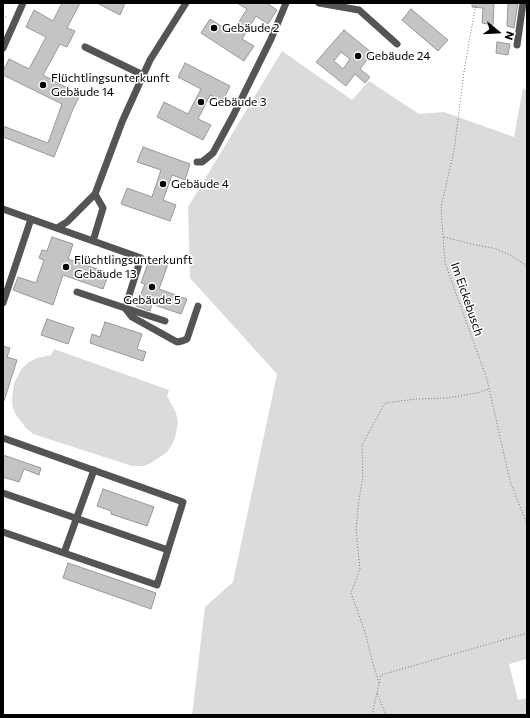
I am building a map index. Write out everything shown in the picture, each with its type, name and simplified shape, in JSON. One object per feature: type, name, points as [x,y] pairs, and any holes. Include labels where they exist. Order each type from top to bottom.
[{"type":"lane","points":[[3,48],[23,3]]},
{"type":"lane","points":[[57,228],[67,222],[95,194],[122,122],[150,60],[186,3]]},
{"type":"lane","points":[[197,162],[202,162],[213,153],[261,59],[286,3]]},
{"type":"lane","points":[[319,3],[359,10],[397,44]]},
{"type":"lane","points":[[517,45],[523,3]]},
{"type":"lane","points":[[85,47],[143,75]]},
{"type":"lane","points":[[92,241],[103,208],[95,194]]},
{"type":"lane","points":[[3,209],[141,258],[125,308]]},
{"type":"lane","points":[[3,303],[31,219]]},
{"type":"lane","points":[[78,292],[165,320]]},
{"type":"lane","points":[[125,308],[132,317],[177,342],[187,339],[198,306]]},
{"type":"lane","points":[[3,438],[183,502],[157,584],[3,532]]},
{"type":"lane","points":[[64,553],[94,470]]},
{"type":"lane","points":[[3,493],[168,550]]},
{"type":"path","name":"Im Eickebusch","points":[[476,3],[464,72],[454,151],[441,207],[445,263],[490,389],[510,481],[527,524]]},
{"type":"path","points":[[443,237],[493,248],[510,255],[527,266]]},
{"type":"path","points":[[379,683],[365,632],[352,593],[360,568],[356,529],[363,476],[362,445],[385,403],[417,399],[447,398],[477,393],[490,389]]},
{"type":"path","points":[[372,715],[381,675],[527,633]]},
{"type":"path","points":[[377,692],[386,715]]},
{"type":"shaded area","points":[[282,51],[352,100],[369,81],[419,114],[444,112],[514,137],[523,88],[527,91],[527,659],[509,664],[518,700],[527,698],[527,715],[192,715],[205,607],[233,582],[277,374],[190,278],[188,207]]},
{"type":"shaded area","points":[[54,349],[169,390],[167,396],[176,413],[178,422],[175,438],[167,452],[144,466],[132,466],[33,434],[26,428],[16,415],[13,408],[12,400],[14,383],[22,368],[29,362],[37,358],[51,355]]},
{"type":"building","name":"Flüchtlingsunterkunft Gebäude 14","points":[[62,3],[80,3],[67,28],[75,31],[67,47],[60,44],[43,75],[80,95],[54,157],[3,137],[3,126],[48,143],[62,104],[3,75],[3,71],[9,59],[29,69],[46,37],[26,27],[34,10],[53,21]]},
{"type":"building","points":[[97,3],[125,3],[120,15]]},
{"type":"building","name":"Gebäude 2","points":[[237,3],[267,3],[277,10],[268,24],[256,16],[242,39],[254,46],[244,61],[201,33],[210,19],[232,33],[247,9]]},
{"type":"building","points":[[472,3],[494,3],[493,25],[482,23],[483,8],[472,7]]},
{"type":"building","points":[[508,3],[518,3],[514,28],[507,26]]},
{"type":"building","points":[[411,9],[448,40],[438,51],[402,20]]},
{"type":"building","name":"Gebäude 24","points":[[344,30],[372,53],[360,69],[370,77],[365,83],[355,74],[346,86],[316,62]],"holes":[[[341,52],[350,59],[343,69],[334,61]]]},
{"type":"building","points":[[497,42],[510,44],[508,55],[496,53]]},
{"type":"building","name":"Gebäude 3","points":[[185,63],[230,86],[223,101],[210,95],[198,119],[211,125],[203,140],[157,117],[164,102],[188,114],[201,89],[178,77]]},
{"type":"building","name":"Gebäude 4","points":[[143,147],[190,164],[185,180],[172,175],[163,200],[176,205],[170,221],[121,204],[127,188],[152,197],[161,170],[137,162]]},
{"type":"building","name":"Flüchtlingsunterkunft Gebäude 13","points":[[52,237],[73,244],[68,259],[109,273],[103,289],[63,275],[53,305],[13,290],[18,277],[36,283],[44,260],[39,258],[42,250],[47,251]]},
{"type":"building","name":"Gebäude 5","points":[[150,257],[168,264],[159,289],[187,299],[181,314],[152,304],[150,311],[136,306],[145,284],[141,283]]},
{"type":"building","points":[[47,319],[74,328],[68,344],[41,335]]},
{"type":"building","points":[[105,322],[142,334],[137,349],[146,352],[143,361],[90,343],[92,334],[100,337]]},
{"type":"building","points":[[3,346],[10,348],[7,357],[17,360],[4,401],[3,401]]},
{"type":"building","points":[[3,455],[41,468],[39,475],[24,469],[19,482],[3,477]]},
{"type":"building","points":[[103,489],[154,507],[147,526],[111,514],[111,511],[97,506]]},
{"type":"building","points":[[68,563],[156,593],[151,609],[63,578]]},
{"type":"place","name":"Gebäude 2","points":[[214,28]]},
{"type":"place","name":"Gebäude 24","points":[[358,56]]},
{"type":"place","name":"Flüchtlingsunterkunft Gebäude 14","points":[[43,85]]},
{"type":"place","name":"Gebäude 3","points":[[201,102]]},
{"type":"place","name":"Gebäude 4","points":[[163,184]]},
{"type":"place","name":"Flüchtlingsunterkunft Gebäude 13","points":[[66,267]]},
{"type":"place","name":"Gebäude 5","points":[[152,287]]}]
